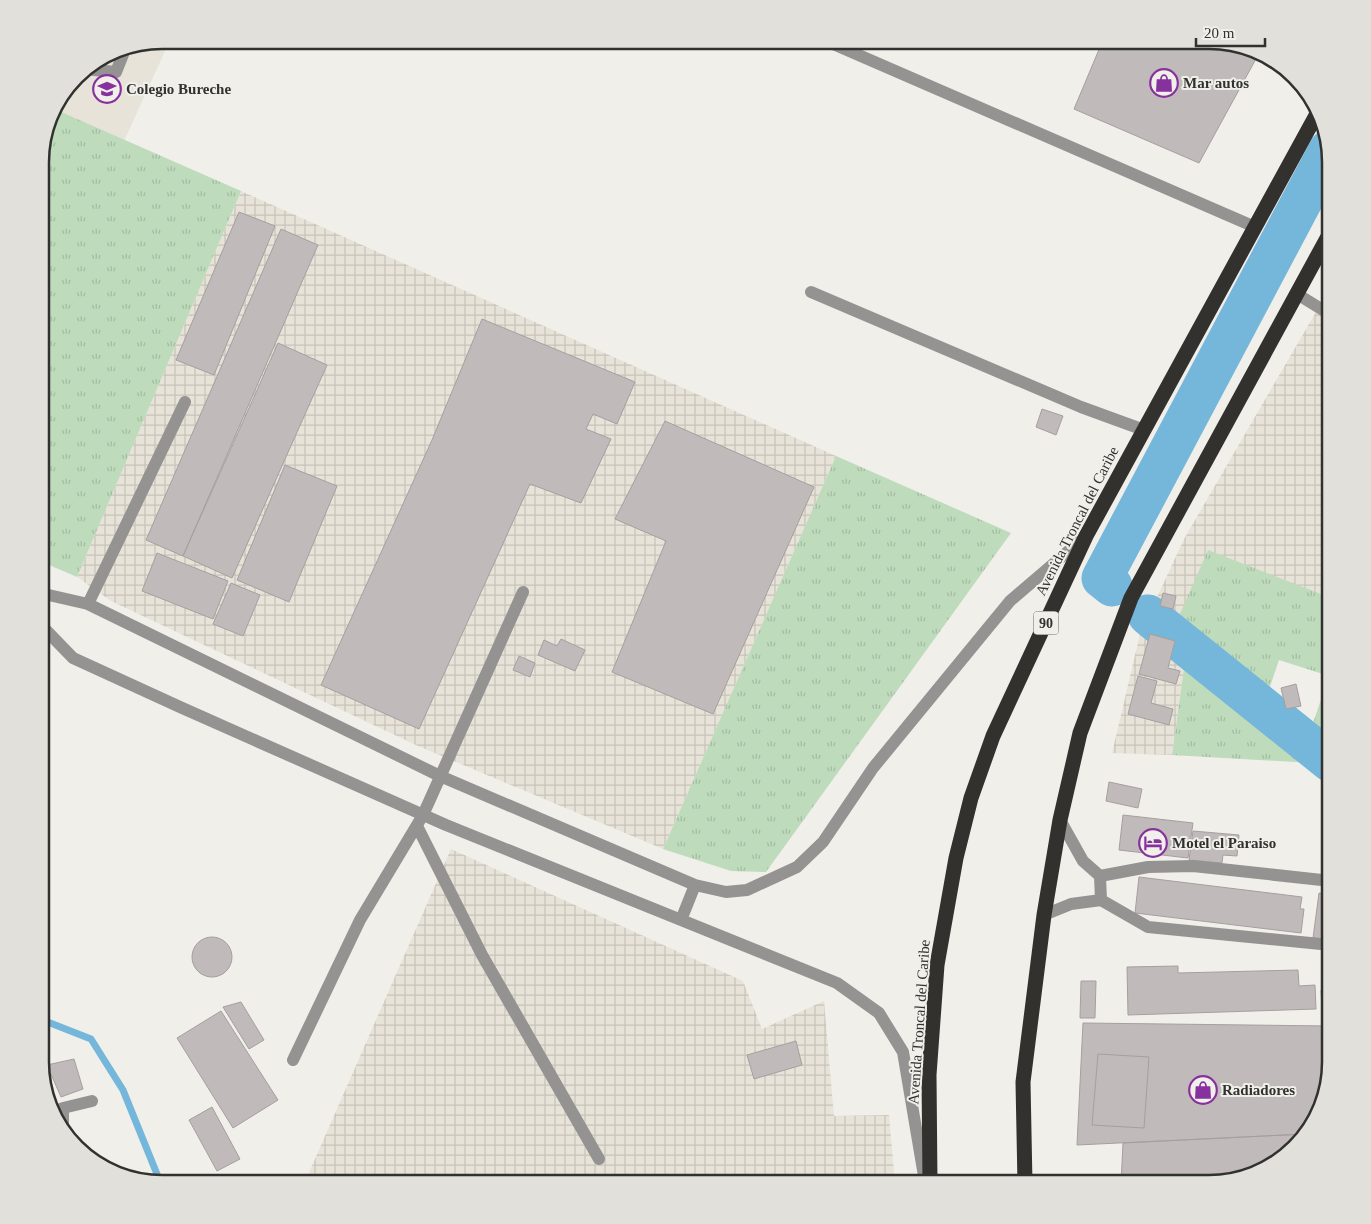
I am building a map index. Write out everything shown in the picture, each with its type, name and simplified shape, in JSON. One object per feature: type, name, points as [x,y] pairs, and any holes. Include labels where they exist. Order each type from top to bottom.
[{"type":"highway","name":"Avenida Troncal del Caribe","points":[[930,1175],[930,1075],[937,964],[956,858],[971,798],[993,736],[1086,536],[1314,119]]},
{"type":"highway","points":[[1025,1175],[1023,1082],[1044,916],[1060,820],[1080,733],[1131,598],[1322,248]]},
{"type":"street","points":[[845,49],[1255,227]]},
{"type":"street","points":[[96,70],[116,72],[123,56]]},
{"type":"street","points":[[811,292],[1081,407],[1144,430]]},
{"type":"street","points":[[1297,294],[1322,309]]},
{"type":"street","points":[[88,604],[186,402]]},
{"type":"street","points":[[49,595],[88,604],[440,776],[695,885],[726,892],[747,890],[797,867],[823,842],[873,768],[1010,601],[1086,536]]},
{"type":"street","points":[[293,1060],[360,920],[420,820],[523,592]]},
{"type":"street","points":[[49,633],[73,658],[420,820],[681,920],[837,983],[879,1013],[903,1052],[924,1175]]},
{"type":"street","points":[[420,820],[482,955],[598,1159]]},
{"type":"street","points":[[1060,820],[1083,861],[1100,876],[1101,900]]},
{"type":"street","points":[[1100,876],[1148,867],[1193,866],[1322,880]]},
{"type":"street","points":[[681,920],[695,885]]},
{"type":"street","points":[[1044,916],[1071,904],[1101,900],[1148,927],[1322,944]]},
{"type":"street","points":[[59,1110],[92,1101]]},
{"type":"shaded area","name":"Colegio Bureche","points":[[166,49],[124,141],[60,112],[77,87],[105,64],[118,57],[139,51]]},
{"type":"shaded area","points":[[241,191],[836,456],[663,849],[418,746],[111,601],[77,577]]},
{"type":"shaded area","points":[[1322,301],[1322,593],[1176,623],[1184,668],[1172,755],[1112,753],[1140,634],[1184,539]]},
{"type":"shaded area","points":[[451,849],[743,981],[762,1029],[824,1001],[834,1116],[889,1115],[894,1175],[308,1175]]},
{"type":"green space","points":[[60,112],[241,191],[77,577],[49,565],[49,154],[51,139]]},
{"type":"green space","points":[[836,456],[1011,533],[766,872],[731,871],[663,849]]},
{"type":"green space","points":[[1208,550],[1322,594],[1322,674],[1279,660],[1262,710],[1312,726],[1322,697],[1322,767],[1312,763],[1172,755],[1184,668],[1176,623]]},
{"type":"building","name":"Mar autos","points":[[1099,49],[1217,49],[1232,51],[1256,59],[1199,163],[1074,109]]},
{"type":"building","points":[[239,212],[275,226],[214,375],[176,360]]},
{"type":"building","points":[[281,229],[318,245],[183,556],[146,540]]},
{"type":"building","points":[[482,319],[635,382],[617,424],[593,414],[586,429],[611,439],[581,503],[530,484],[419,729],[321,685],[432,440]]},
{"type":"building","points":[[278,343],[327,365],[232,578],[183,556]]},
{"type":"building","points":[[1042,409],[1063,416],[1056,435],[1036,427]]},
{"type":"building","points":[[665,421],[814,487],[713,714],[612,672],[666,541],[615,519]]},
{"type":"building","points":[[285,465],[337,486],[289,602],[237,580]]},
{"type":"building","points":[[157,553],[228,581],[213,619],[142,591]]},
{"type":"building","points":[[231,583],[260,595],[243,636],[213,624]]},
{"type":"building","points":[[1163,593],[1176,596],[1173,609],[1160,606]]},
{"type":"building","points":[[1150,634],[1175,641],[1168,668],[1180,671],[1176,684],[1139,674]]},
{"type":"building","points":[[561,639],[585,650],[575,671],[538,655],[544,640],[557,646]]},
{"type":"building","points":[[519,656],[535,663],[530,677],[513,670]]},
{"type":"building","points":[[1138,676],[1157,681],[1151,703],[1173,709],[1169,725],[1128,714]]},
{"type":"building","points":[[1296,684],[1301,706],[1286,709],[1281,688]]},
{"type":"building","points":[[1109,782],[1142,789],[1138,808],[1106,801]]},
{"type":"building","points":[[1123,815],[1193,823],[1188,858],[1119,850]]},
{"type":"building","points":[[1193,831],[1239,835],[1237,856],[1223,855],[1222,863],[1189,860]]},
{"type":"building","points":[[1139,877],[1302,897],[1300,909],[1304,909],[1301,933],[1135,913]]},
{"type":"building","points":[[1319,893],[1322,893],[1322,939],[1313,938]]},
{"type":"building","points":[[216,937],[223,940],[229,946],[232,957],[231,965],[223,974],[216,977],[208,977],[201,974],[193,965],[192,953],[195,946],[204,938]]},
{"type":"building","points":[[1178,966],[1178,973],[1298,970],[1299,986],[1315,985],[1316,1009],[1128,1015],[1127,967]]},
{"type":"building","points":[[1081,981],[1096,981],[1095,1018],[1080,1018]]},
{"type":"building","points":[[241,1002],[264,1040],[249,1049],[223,1007]]},
{"type":"building","points":[[221,1011],[278,1100],[233,1128],[177,1038]]},
{"type":"building","name":"Radiadores","points":[[1083,1023],[1322,1026],[1320,1085],[1314,1106],[1296,1134],[1077,1145]]},
{"type":"building","points":[[796,1041],[802,1065],[754,1079],[747,1055]]},
{"type":"building","points":[[1098,1054],[1149,1057],[1144,1128],[1092,1125]]},
{"type":"building","points":[[74,1059],[83,1089],[61,1097],[49,1070],[49,1065]]},
{"type":"building","points":[[212,1107],[240,1159],[217,1171],[189,1120]]},
{"type":"building","points":[[1296,1134],[1278,1152],[1253,1167],[1232,1173],[1210,1175],[1121,1175],[1123,1143]]},
{"type":"waterway","points":[[1112,586],[1102,578],[1322,163]]},
{"type":"waterway","points":[[1148,615],[1322,755]]},
{"type":"waterway","points":[[49,1023],[91,1039],[123,1090],[157,1175]]},
{"type":"place","name":"Mar autos","points":[[1164,83]]},
{"type":"place","name":"Colegio Bureche","points":[[107,89]]},
{"type":"place","name":"Motel el Paraiso","points":[[1153,843]]},
{"type":"place","name":"Radiadores","points":[[1203,1090]]}]
